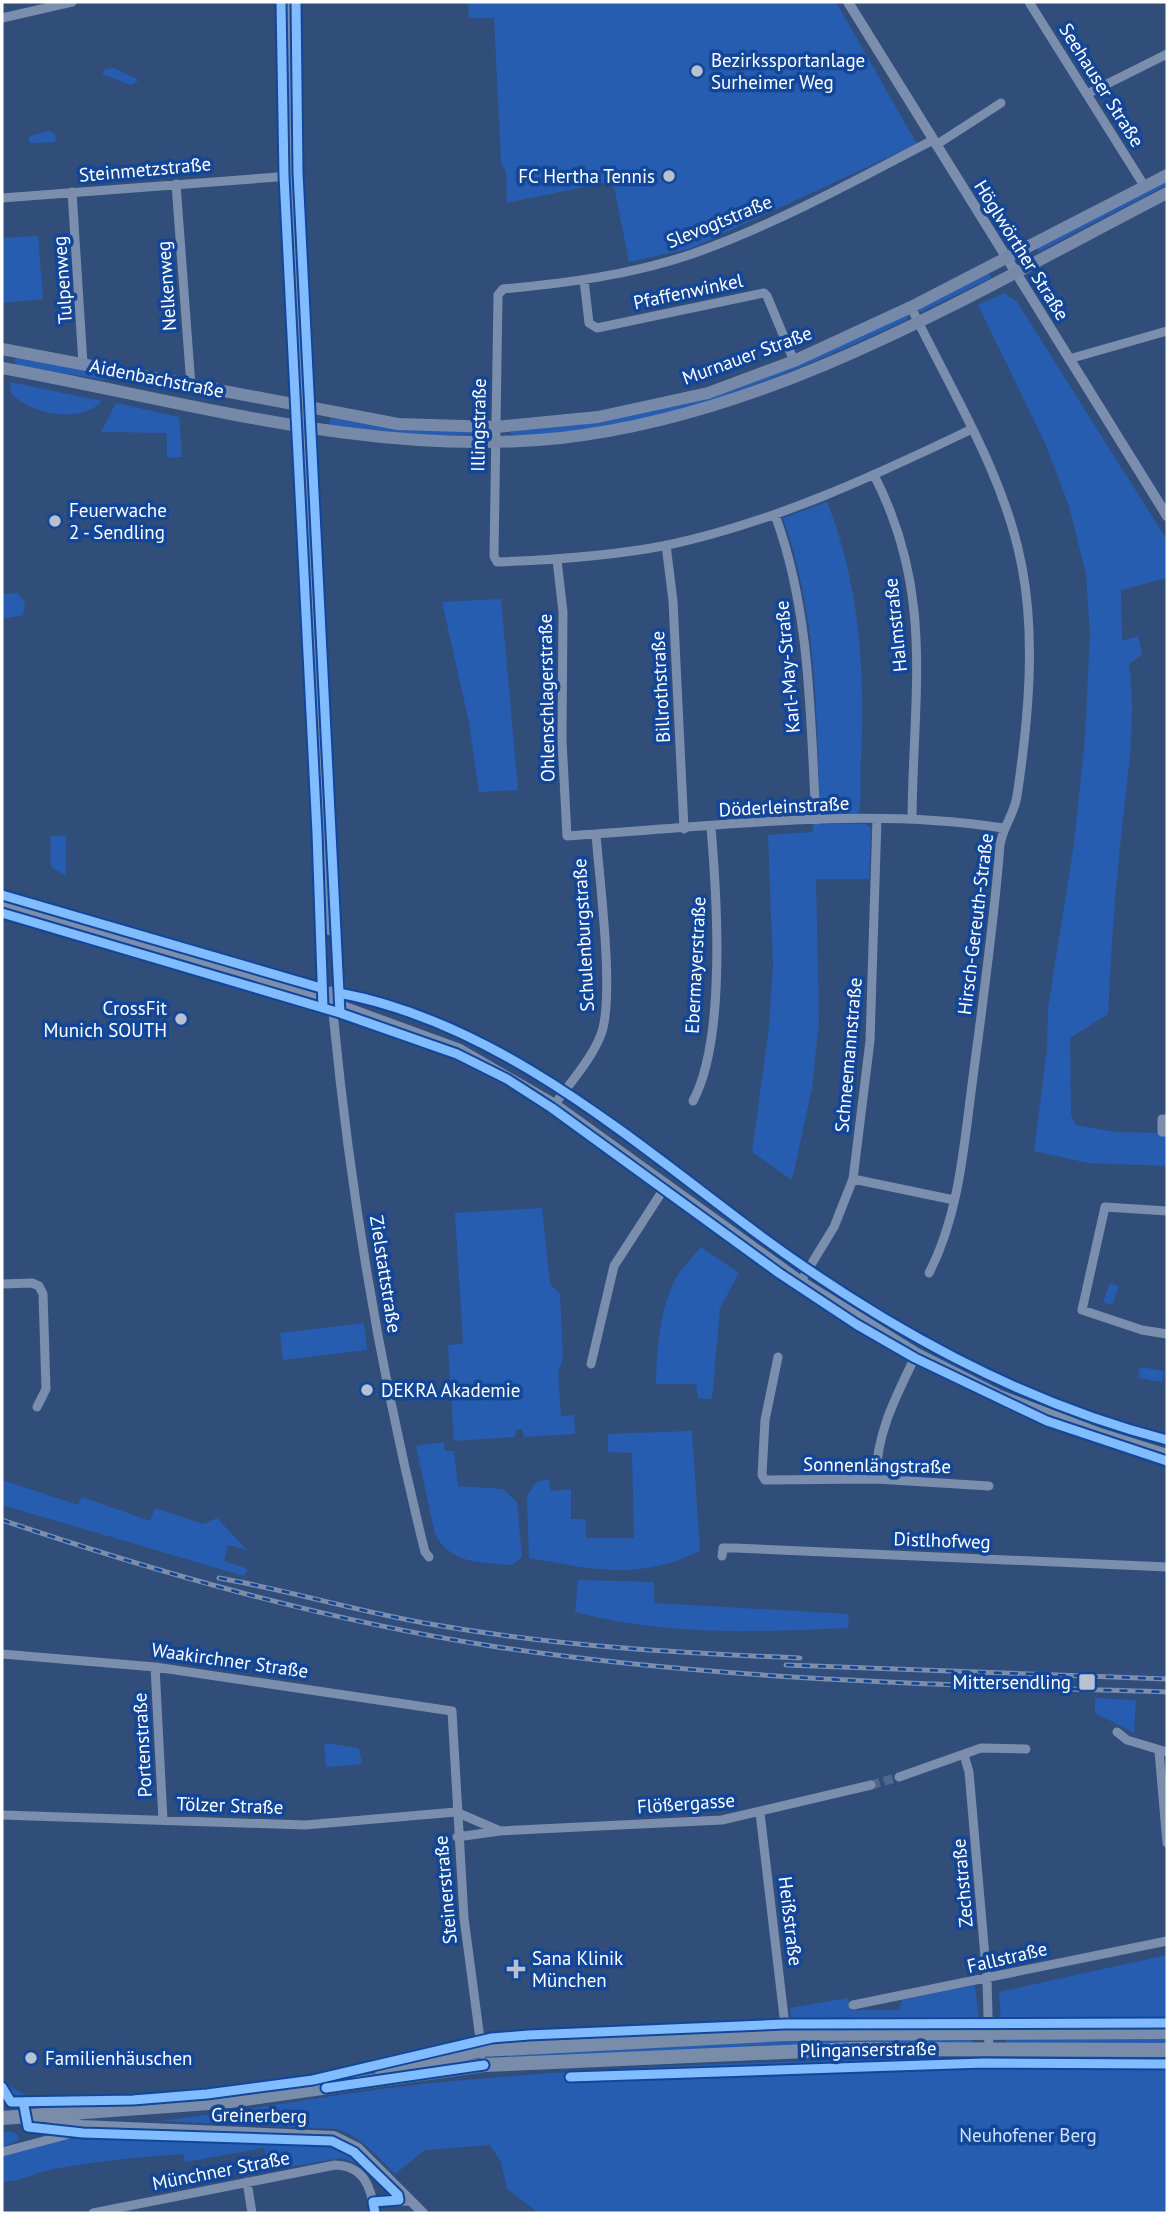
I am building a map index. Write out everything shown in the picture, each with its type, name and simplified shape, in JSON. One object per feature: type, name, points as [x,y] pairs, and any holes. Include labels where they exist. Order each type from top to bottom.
[{"type":"main road","name":"Murnauer Straße","points":[[305,425],[399,437],[496,434],[653,407],[708,393],[794,361],[911,307],[1167,176]]},
{"type":"main road","name":"Murnauer Straße","points":[[303,403],[398,424],[560,438],[625,428],[701,410],[807,373],[918,321],[1167,193]]},
{"type":"main road","name":"Aidenbachstraße","points":[[5,349],[191,386],[303,403]]},
{"type":"main road","points":[[3,368],[5,349]]},
{"type":"main road","name":"Aidenbachstraße","points":[[3,368],[305,425]]},
{"type":"main road","points":[[113,388],[117,371]]},
{"type":"main road","name":"Plinganserstraße","points":[[2,2118],[223,2102],[313,2089],[483,2058],[786,2034],[1167,2032]]},
{"type":"main road","name":"Plinganserstraße","points":[[483,2058],[853,2049],[1167,2050]]},
{"type":"street","points":[[2,18],[72,2]]},
{"type":"street","points":[[288,2],[290,176],[330,931]]},
{"type":"street","name":"Höglwörther Straße","points":[[848,2],[1006,260],[1166,511]]},
{"type":"street","name":"Seehauser Straße","points":[[1030,2],[1145,187]]},
{"type":"street","points":[[1087,94],[1167,54]]},
{"type":"street","name":"Slevogtstraße","points":[[503,289],[584,281],[690,255],[935,143],[1001,103]]},
{"type":"street","name":"Steinmetzstraße","points":[[2,198],[290,176]]},
{"type":"street","name":"Nelkenweg","points":[[176,184],[191,386]]},
{"type":"street","name":"Tulpenweg","points":[[72,192],[83,365]]},
{"type":"street","name":"Pfaffenwinkel","points":[[584,281],[589,323],[597,328],[764,293],[768,296],[794,361]]},
{"type":"street","name":"Illingstraße","points":[[503,289],[498,295],[494,556],[497,562],[557,560]]},
{"type":"street","name":"Hirsch-Gereuth-Straße","points":[[911,307],[972,429],[1011,524],[1022,566],[1028,619],[1025,718],[1019,776],[1013,815],[1003,828],[989,954],[954,1200],[948,1230],[929,1273]]},
{"type":"street","points":[[1069,359],[1167,331]]},
{"type":"street","points":[[557,560],[666,545],[775,515],[874,475],[972,429]]},
{"type":"street","name":"Halmstraße","points":[[874,475],[901,543],[918,638],[912,819]]},
{"type":"street","name":"Karl-May-Straße","points":[[775,515],[794,572],[802,617],[816,820]]},
{"type":"street","name":"Billrothstraße","points":[[666,545],[673,601],[684,829]]},
{"type":"street","name":"Ohlenschlagerstraße","points":[[557,560],[563,612],[562,740],[568,836]]},
{"type":"street","name":"Schneemannstraße","points":[[802,1281],[834,1227],[853,1179],[870,1041],[877,819]]},
{"type":"street","name":"Döderleinstraße","points":[[568,836],[816,820],[912,819],[1003,828]]},
{"type":"street","name":"Ebermayerstraße","points":[[693,1101],[704,1072],[713,1002],[717,909],[711,828]]},
{"type":"street","name":"Schulenburgstraße","points":[[555,1104],[597,1044],[605,1022],[605,956],[596,834]]},
{"type":"street","points":[[2,902],[331,996],[460,1049],[555,1104],[802,1281],[917,1353],[1007,1398],[1097,1432],[1167,1454]]},
{"type":"street","name":"Zielstattstraße","points":[[331,996],[346,1139],[385,1379],[401,1458],[425,1552],[429,1557]]},
{"type":"street","points":[[1167,1119],[1162,1119],[1162,1132],[1167,1132]]},
{"type":"street","points":[[853,1179],[954,1200]]},
{"type":"street","points":[[591,1364],[614,1266],[667,1184]]},
{"type":"street","points":[[1167,1211],[1105,1207],[1082,1310],[1142,1330],[1167,1334]]},
{"type":"street","points":[[2,1284],[32,1283],[39,1286],[43,1294],[46,1389],[37,1407]]},
{"type":"street","points":[[876,1479],[876,1455],[881,1434],[917,1353]]},
{"type":"street","name":"Sonnenlängstraße","points":[[778,1357],[765,1420],[762,1475],[765,1480],[876,1479],[989,1486]]},
{"type":"street","name":"Distlhofweg","points":[[722,1556],[723,1548],[735,1548],[1167,1567]]},
{"type":"street","name":"Waakirchner Straße","points":[[2,1654],[155,1667],[452,1711]]},
{"type":"street","name":"Portenstraße","points":[[155,1667],[163,1820]]},
{"type":"street","name":"Steinerstraße","points":[[452,1711],[457,1837],[470,1968],[483,2058]]},
{"type":"street","points":[[1117,1732],[1127,1740],[1163,1752],[1167,1843]]},
{"type":"street","points":[[899,1777],[984,1748],[1026,1749]]},
{"type":"street","name":"Zechstraße","points":[[964,1755],[969,1772],[987,1980],[989,2050]]},
{"type":"street","name":"Flößergasse","points":[[457,1837],[500,1831],[722,1820],[760,1813],[871,1784]]},
{"type":"street","name":"Tölzer Straße","points":[[2,1815],[304,1825],[456,1812]]},
{"type":"street","name":"Flößergasse","points":[[456,1812],[500,1831]]},
{"type":"street","name":"Heißstraße","points":[[760,1813],[786,2034]]},
{"type":"street","name":"Fallstraße","points":[[853,2005],[987,1980],[1167,1941]]},
{"type":"street","name":"Greinerberg","points":[[28,2115],[81,2126],[334,2136],[358,2148],[423,2213]]},
{"type":"street","points":[[2,2152],[66,2135],[81,2126]]},
{"type":"street","name":"Münchner Straße","points":[[93,2213],[123,2210],[335,2165],[355,2169],[368,2183],[373,2202]]},
{"type":"street","points":[[247,2182],[252,2213]]},
{"type":"street","points":[[375,2213],[373,2202],[410,2201]]},
{"type":"green space","name":"Bezirkssportanlage Surheimer Weg","points":[[468,2],[836,2],[917,144],[692,248],[629,262],[613,181],[507,203],[506,172],[501,162],[494,18],[469,18]]},
{"type":"green space","points":[[114,68],[139,80],[131,85],[102,74],[106,69]]},
{"type":"green space","points":[[49,131],[55,134],[56,142],[29,143],[29,136]]},
{"type":"green space","points":[[1167,180],[1167,185],[1038,252],[1035,247]]},
{"type":"green space","points":[[38,236],[43,299],[2,303],[2,238]]},
{"type":"green space","points":[[989,273],[991,278],[919,313],[919,309]]},
{"type":"green space","points":[[1004,293],[1017,302],[1167,540],[1167,578],[1121,590],[1122,641],[1138,636],[1142,654],[1129,664],[1131,733],[1116,889],[1108,1014],[1070,1038],[1071,1115],[1076,1125],[1114,1132],[1167,1133],[1167,1166],[1088,1163],[1034,1151],[1047,1050],[1048,1008],[1074,844],[1085,737],[1090,635],[1086,574],[1069,506],[1045,443],[978,305]]},
{"type":"green space","points":[[904,314],[909,315],[906,320],[824,357],[704,402],[662,414],[574,431],[533,436],[510,434],[513,430],[620,417],[715,393],[807,359]]},
{"type":"green space","points":[[20,357],[104,374],[104,380],[15,365],[15,359]]},
{"type":"green space","points":[[10,382],[102,401],[82,413],[56,414],[20,401],[11,393]]},
{"type":"green space","points":[[116,403],[179,417],[182,457],[167,458],[167,433],[101,432]]},
{"type":"green space","points":[[330,418],[478,434],[430,436],[330,425]]},
{"type":"green space","points":[[827,502],[847,565],[858,629],[862,726],[861,796],[857,818],[825,817],[820,813],[816,701],[809,628],[803,592],[783,518]]},
{"type":"green space","points":[[18,593],[25,603],[23,615],[2,619],[2,594]]},
{"type":"green space","points":[[501,599],[518,790],[479,792],[469,722],[442,602]]},
{"type":"green space","points":[[813,824],[866,824],[871,829],[869,879],[816,879],[819,1021],[812,1088],[792,1180],[752,1152],[769,1027],[773,967],[768,835],[813,832]]},
{"type":"green space","points":[[50,836],[66,836],[66,876],[51,867]]},
{"type":"green space","points":[[542,1208],[550,1284],[560,1294],[563,1359],[558,1372],[561,1416],[574,1415],[575,1434],[524,1437],[522,1429],[516,1430],[515,1437],[454,1441],[448,1345],[463,1344],[455,1213]]},
{"type":"green space","points":[[701,1247],[739,1273],[720,1308],[712,1399],[698,1398],[696,1384],[656,1384],[665,1306],[679,1273]]},
{"type":"green space","points":[[1110,1283],[1119,1286],[1112,1305],[1103,1302]]},
{"type":"green space","points":[[364,1323],[367,1350],[283,1360],[280,1333]]},
{"type":"green space","points":[[1140,1367],[1164,1371],[1162,1382],[1138,1378]]},
{"type":"green space","points":[[692,1431],[700,1551],[657,1566],[616,1570],[529,1558],[527,1496],[536,1482],[549,1479],[551,1491],[571,1489],[571,1519],[586,1519],[586,1538],[634,1538],[632,1453],[608,1452],[608,1434]]},
{"type":"green space","points":[[444,1442],[445,1451],[454,1451],[458,1486],[503,1489],[517,1502],[522,1557],[512,1565],[478,1562],[459,1557],[450,1552],[435,1534],[416,1446]]},
{"type":"green space","points":[[2,1480],[78,1505],[82,1497],[150,1521],[155,1508],[203,1524],[217,1518],[247,1550],[228,1545],[224,1561],[248,1569],[244,1576],[2,1505]]},
{"type":"green space","points":[[578,1580],[654,1582],[654,1603],[849,1614],[848,1628],[779,1631],[677,1629],[609,1620],[575,1612]]},
{"type":"green space","points":[[1095,1698],[1136,1700],[1134,1733],[1095,1713]]},
{"type":"green space","points":[[324,1743],[359,1748],[362,1764],[326,1767]]},
{"type":"green space","points":[[1167,1955],[1167,2021],[1001,2022],[999,1992]]},
{"type":"green space","points":[[975,1985],[979,2022],[792,2023],[790,2008],[848,1998],[850,2010],[899,2010],[902,2000]]},
{"type":"green space","points":[[1006,2035],[1167,2035],[1167,2045],[1006,2045]]},
{"type":"green space","points":[[972,2036],[972,2045],[508,2061],[507,2052],[797,2038]]},
{"type":"green space","name":"Neuhofener Berg","points":[[1167,2056],[1167,2213],[539,2213],[507,2189],[501,2162],[490,2145],[425,2150],[395,2174],[361,2142],[336,2129],[160,2121],[407,2086],[533,2074],[805,2061]]},
{"type":"green space","points":[[4,2083],[29,2097],[12,2098]]},
{"type":"green space","points":[[11,2131],[19,2136],[17,2141],[2,2147],[2,2132]]},
{"type":"green space","points":[[83,2135],[221,2143],[324,2144],[356,2157],[362,2166],[342,2158],[271,2170],[264,2148],[185,2162],[183,2154],[102,2162],[54,2169],[2,2182],[2,2155]]},
{"type":"tunnel","points":[[871,1785],[899,1777]]},
{"type":"railway","points":[[2,1520],[122,1559],[244,1594],[366,1623],[491,1646],[659,1667],[744,1674],[1167,1692]]},
{"type":"railway","points":[[219,1578],[409,1620],[481,1632],[618,1648],[800,1658]]},
{"type":"railway","points":[[786,1665],[1167,1679]]},
{"type":"cycle path","points":[[281,2],[284,176],[317,833],[323,1007]]},
{"type":"cycle path","points":[[296,2],[298,173],[340,1013]]},
{"type":"cycle path","points":[[2,895],[321,988]]},
{"type":"cycle path","points":[[2,913],[340,1013],[457,1054],[507,1079],[552,1108],[779,1273],[856,1324],[915,1358],[1047,1421],[1167,1461]]},
{"type":"cycle path","points":[[339,993],[398,1008],[455,1030],[510,1058],[614,1126],[809,1270],[905,1331],[955,1358],[1059,1405],[1167,1440]]},
{"type":"cycle path","points":[[2,2087],[11,2102],[133,2100],[207,2094],[313,2080],[492,2038],[529,2035],[785,2024],[1167,2023]]},
{"type":"cycle path","points":[[570,2077],[984,2063],[1167,2064]]},
{"type":"cycle path","points":[[326,2088],[484,2065]]},
{"type":"cycle path","points":[[24,2106],[28,2127],[83,2133],[332,2141],[354,2152],[398,2195],[399,2200],[373,2202],[375,2213]]},
{"type":"place","name":"Bezirkssportanlage Surheimer Weg","points":[[697,71]]},
{"type":"place","name":"FC Hertha Tennis","points":[[669,176]]},
{"type":"place","name":"Feuerwache 2 - Sendling","points":[[55,521]]},
{"type":"place","name":"CrossFit Munich SOUTH","points":[[181,1019]]},
{"type":"place","name":"DEKRA Akademie","points":[[367,1390]]},
{"type":"place","name":"Mittersendling","points":[[1087,1682]]},
{"type":"place","name":"Sana Klinik München","points":[[516,1969]]},
{"type":"place","name":"Familienhäuschen","points":[[31,2058]]}]
